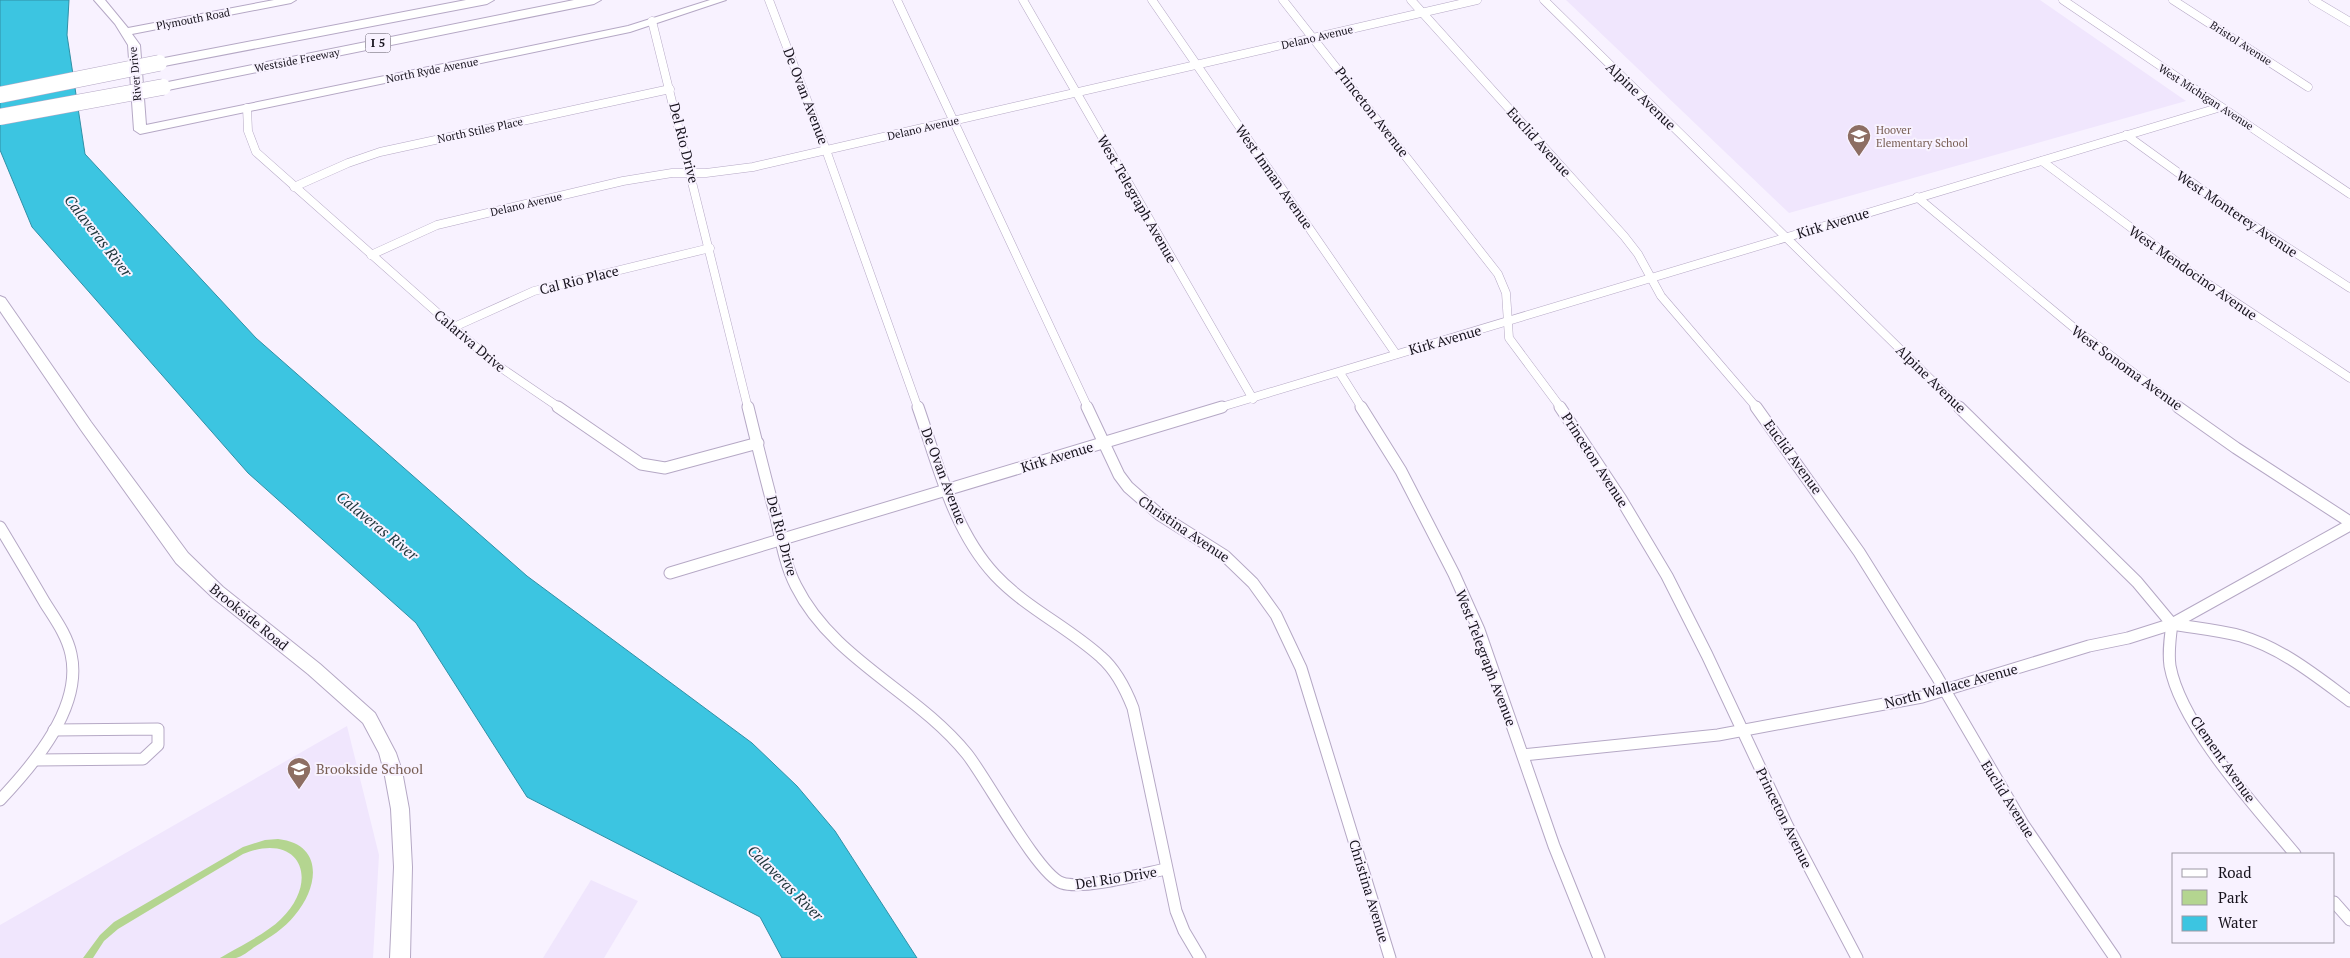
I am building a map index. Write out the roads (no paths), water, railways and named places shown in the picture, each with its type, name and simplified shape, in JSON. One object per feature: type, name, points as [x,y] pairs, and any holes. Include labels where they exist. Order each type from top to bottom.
[{"type":"highway","points":[[372,22],[472,0]]},
{"type":"highway","name":"Westside Freeway","points":[[0,95],[487,0]]},
{"type":"highway","name":"Westside Freeway","points":[[0,117],[163,87],[594,0]]},
{"type":"street","name":"River Drive","points":[[99,0],[134,45],[140,130]]},
{"type":"street","name":"Plymouth Road","points":[[125,32],[291,0]]},
{"type":"street","name":"North Ryde Avenue","points":[[140,130],[630,28],[721,0]]},
{"type":"street","name":"De Ovan Avenue","points":[[769,0],[826,150],[956,515],[972,545],[994,575],[1024,601],[1101,658],[1120,681],[1133,708],[1176,911],[1184,931],[1200,958]]},
{"type":"street","name":"Christina Avenue","points":[[897,0],[1119,475],[1136,497],[1164,518],[1211,545],[1242,571],[1268,600],[1288,634],[1301,668],[1390,958]]},
{"type":"street","name":"West Telegraph Avenue","points":[[1022,0],[1253,398]]},
{"type":"street","name":"West Inman Avenue","points":[[1152,0],[1396,354]]},
{"type":"street","name":"Princeton Avenue","points":[[1283,0],[1498,274],[1506,293],[1510,338],[1579,433],[1622,498],[1667,576],[1786,825],[1857,958]]},
{"type":"street","name":"Euclid Avenue","points":[[1411,0],[1624,236],[1638,254],[1661,296],[1735,381],[1796,459],[1859,552],[2023,824],[2116,958]]},
{"type":"street","name":"Delano Avenue","points":[[371,255],[423,230],[451,221],[623,181],[672,173],[753,167],[1477,0]]},
{"type":"street","name":"Alpine Avenue","points":[[1544,0],[2137,582],[2172,624]]},
{"type":"street","name":"West Michigan Avenue","points":[[2063,0],[2350,194]]},
{"type":"street","name":"Bristol Avenue","points":[[2173,0],[2308,87]]},
{"type":"street","points":[[2313,0],[2350,22]]},
{"type":"street","name":"Del Rio Drive","points":[[652,21],[782,539],[796,586],[825,628],[853,655],[926,712],[961,747],[1000,800],[1049,875],[1061,883],[1076,886],[1166,869]]},
{"type":"street","name":"North Stiles Place","points":[[294,187],[348,163],[380,152],[670,89]]},
{"type":"street","name":"Kirk Avenue","points":[[670,573],[2221,107]]},
{"type":"street","name":"Calariva Drive","points":[[247,108],[249,141],[256,152],[294,187],[494,362],[641,464],[665,468],[758,443]]},
{"type":"street","name":"West Monterey Avenue","points":[[2126,135],[2234,213],[2350,288]]},
{"type":"street","name":"West Mendocino Avenue","points":[[2042,160],[2134,232],[2222,296],[2350,378]]},
{"type":"street","name":"West Sonoma Avenue","points":[[1917,198],[2025,291],[2101,350],[2209,428],[2350,524]]},
{"type":"street","name":"Cal Rio Place","points":[[454,327],[510,300],[534,291],[710,248]]},
{"type":"street","name":"Brookside Road","points":[[0,301],[102,449],[182,558],[200,578],[322,675],[368,717],[372,723],[389,756],[396,778],[401,809],[403,920],[400,958]]},
{"type":"street","name":"West Telegraph Avenue","points":[[1340,373],[1401,471],[1454,574],[1479,630],[1554,846],[1599,958]]},
{"type":"street","name":"North Wallace Avenue","points":[[1523,755],[1645,744],[1742,730],[1922,697],[2089,646],[2128,638],[2172,624],[2350,524]]},
{"type":"street","points":[[0,800],[23,776],[54,730],[69,694],[72,673],[70,649],[62,631],[1,529]]},
{"type":"street","points":[[2172,624],[2218,631],[2263,645],[2327,684],[2350,701]]},
{"type":"street","name":"Clement Avenue","points":[[2172,624],[2169,651],[2171,669],[2190,713],[2202,733],[2250,798],[2294,853]]},
{"type":"street","points":[[35,760],[142,759],[158,745],[158,729],[54,730]]},
{"type":"street","points":[[2335,903],[2350,920]]},
{"type":"water","name":"Calaveras River","points":[[0,0],[69,0],[67,35],[85,154],[256,338],[527,576],[752,743],[797,786],[835,831],[917,958],[782,958],[760,917],[527,797],[416,623],[248,473],[32,227],[0,150]]},
{"type":"place","name":"Hoover Elementary School","points":[[1859,157]]},
{"type":"place","name":"Brookside School","points":[[299,790]]}]
